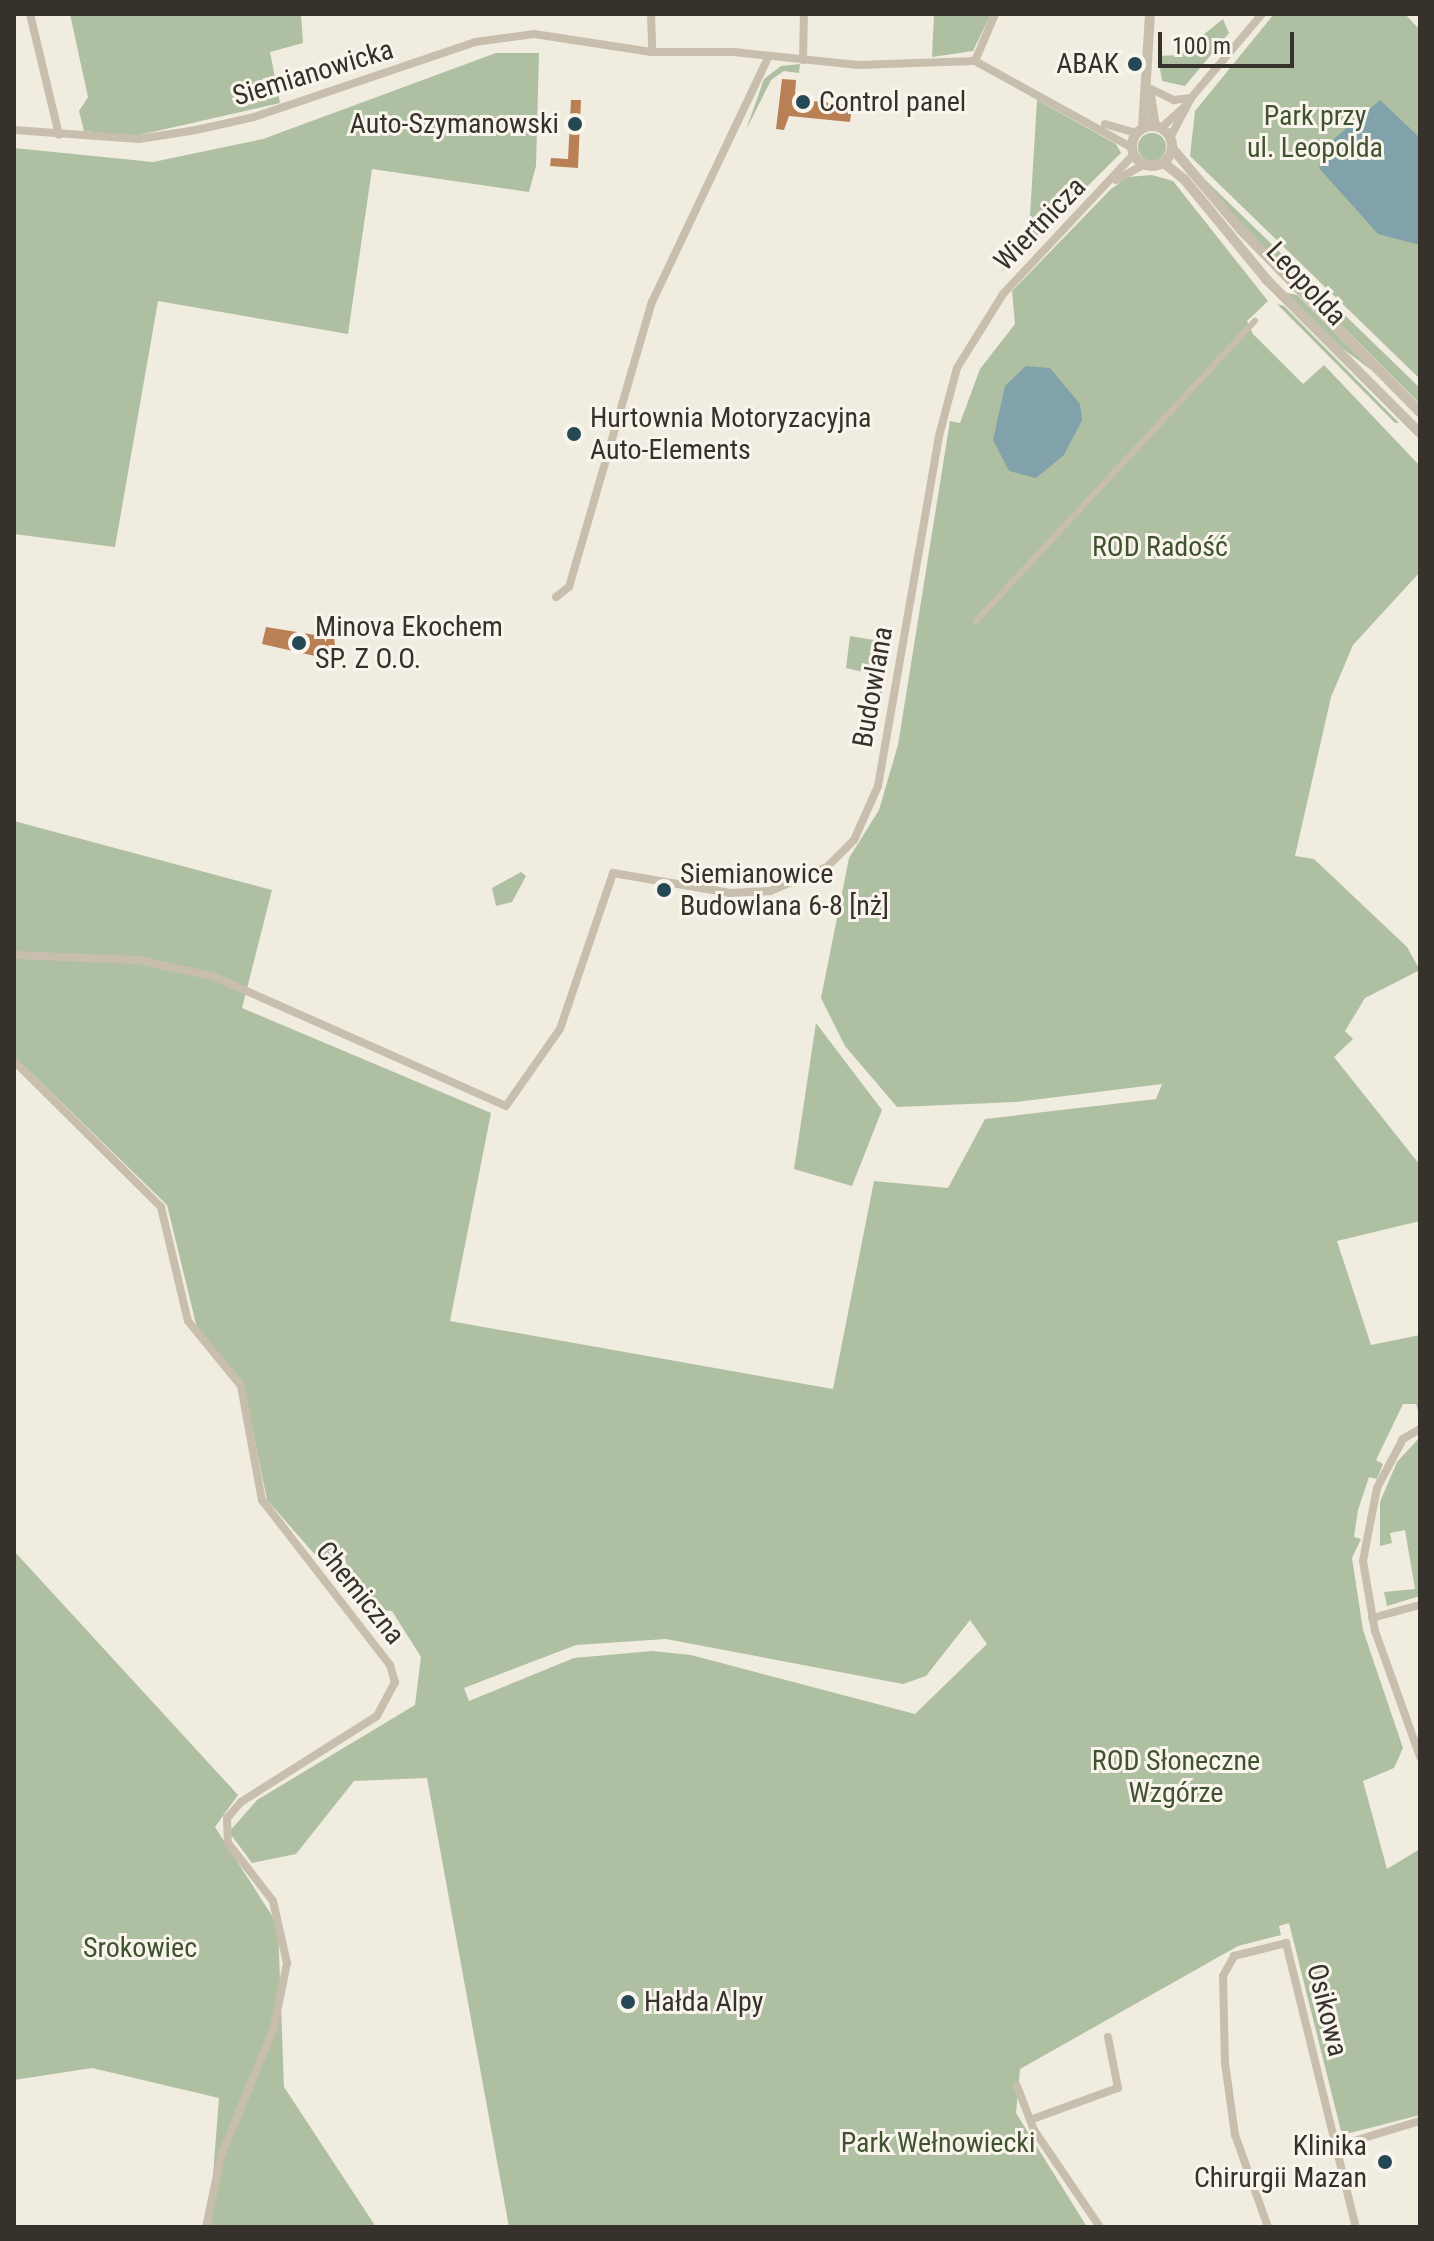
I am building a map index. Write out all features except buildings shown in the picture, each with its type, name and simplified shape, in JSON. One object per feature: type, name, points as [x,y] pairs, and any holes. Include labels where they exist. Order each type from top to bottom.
[{"type":"street","points":[[30,14],[59,135]]},
{"type":"street","points":[[651,14],[652,52]]},
{"type":"street","points":[[803,60],[804,14]]},
{"type":"street","points":[[995,14],[975,61],[1089,119],[1132,151],[1143,165],[1164,163],[1189,100]]},
{"type":"street","points":[[1149,129],[1150,14]]},
{"type":"street","points":[[1132,151],[1149,129],[1189,100],[1262,14]]},
{"type":"street","name":"Siemianowicka","points":[[14,130],[139,139],[254,117],[504,34],[652,52],[899,66],[975,61]]},
{"type":"street","points":[[556,597],[569,587],[633,350],[768,58]]},
{"type":"street","points":[[1148,82],[1174,100],[1189,100]]},
{"type":"street","points":[[1089,119],[1149,129]]},
{"type":"street","name":"Leopolda","points":[[1149,129],[1171,143],[1292,282],[1420,412]]},
{"type":"street","name":"Wiertnicza","points":[[1003,294],[1108,184],[1132,151]]},
{"type":"street","name":"Leopolda","points":[[1164,163],[1280,294],[1420,433]]},
{"type":"street","name":"Wiertnicza","points":[[1108,184],[1143,165]]},
{"type":"street","points":[[1280,294],[1292,282]]},
{"type":"street","name":"Budowlana","points":[[14,955],[138,960],[201,973],[506,1106],[560,1029],[613,873],[730,893],[770,891],[827,867],[854,840],[878,786],[950,389],[968,346],[1003,294]]},
{"type":"street","points":[[976,621],[1255,321]]},
{"type":"street","name":"Chemiczna","points":[[14,1061],[161,1207],[188,1321],[241,1386],[262,1500],[390,1665],[395,1682],[377,1716],[241,1802],[227,1818],[228,1843],[273,1901],[287,1963],[274,2027],[221,2156],[206,2227]]},
{"type":"street","points":[[1420,1429],[1390,1458],[1370,1510],[1363,1561],[1372,1618],[1420,1757]]},
{"type":"street","points":[[1372,1618],[1420,1605]]},
{"type":"street","name":"Osikowa","points":[[1268,2227],[1240,2150],[1228,2092],[1223,1976],[1234,1956],[1288,1945],[1356,2227]]},
{"type":"street","points":[[1030,2120],[1118,2088],[1108,2037]]},
{"type":"street","points":[[1017,2086],[1030,2120],[1100,2227]]},
{"type":"street","points":[[1337,2146],[1420,2121]]},
{"type":"green space","points":[[70,14],[301,14],[303,43],[270,52],[280,103],[135,136],[84,131],[79,111],[88,97]]},
{"type":"green space","points":[[934,14],[990,16],[973,51],[932,57]]},
{"type":"green space","name":"Park przy ul. Leopolda","points":[[1274,14],[1405,14],[1420,30],[1420,379],[1190,156],[1195,111]]},
{"type":"green space","points":[[1223,19],[1229,33],[1185,86],[1162,81],[1158,56],[1178,55]]},
{"type":"green space","points":[[496,53],[539,53],[536,166],[529,192],[372,169],[348,334],[158,301],[115,547],[14,534],[14,148],[153,162],[263,139]]},
{"type":"green space","points":[[800,64],[799,73],[784,71],[771,80],[746,130],[764,79],[781,66]]},
{"type":"green space","points":[[1037,100],[1116,144],[1121,153],[1001,272],[1029,232]]},
{"type":"green space","points":[[1152,133],[1162,137],[1166,147],[1162,157],[1152,161],[1142,157],[1138,147],[1142,137]]},
{"type":"green space","points":[[1191,166],[1420,388],[1418,402],[1225,208]]},
{"type":"green space","points":[[1152,175],[1173,181],[1268,301],[1247,321],[1253,334],[1303,384],[1324,365],[1420,466],[1420,572],[1353,645],[1331,697],[1295,856],[1314,859],[1407,947],[1420,970],[1365,998],[1345,1031],[1353,1039],[1334,1057],[1420,1165],[1420,1221],[1337,1241],[1371,1345],[1420,1335],[1420,1418],[1416,1404],[1403,1404],[1376,1460],[1383,1464],[1377,1479],[1369,1477],[1358,1510],[1354,1537],[1361,1539],[1352,1558],[1363,1630],[1403,1748],[1394,1768],[1363,1781],[1387,1869],[1420,1849],[1420,2115],[1342,2135],[1289,1923],[1279,1926],[1281,1935],[1238,1946],[1020,2069],[1016,2113],[1087,2227],[509,2227],[427,1778],[354,1781],[296,1854],[252,1863],[229,1832],[257,1800],[415,1705],[421,1657],[392,1611],[379,1610],[352,1586],[343,1550],[325,1566],[267,1500],[243,1382],[197,1328],[167,1205],[14,1056],[14,821],[272,890],[242,1008],[491,1113],[450,1321],[833,1389],[874,1181],[948,1188],[985,1119],[1156,1099],[1162,1084],[1016,1102],[897,1107],[845,1046],[821,998],[849,858],[879,810],[898,745],[950,421],[960,423],[980,369],[1015,324],[1012,291],[1111,189],[1128,177]],"holes":[[[970,1620],[987,1644],[915,1714],[691,1655],[652,1651],[574,1658],[469,1701],[464,1688],[576,1645],[666,1639],[903,1684],[926,1676]]]},
{"type":"green space","points":[[1287,293],[1297,295],[1374,372],[1335,343]]},
{"type":"green space","points":[[1277,304],[1284,306],[1399,423],[1395,423]]},
{"type":"green space","points":[[850,636],[892,643],[873,735],[870,716],[861,714],[873,698],[876,675],[846,668]]},
{"type":"green space","points":[[521,872],[526,876],[512,902],[496,906],[492,888]]},
{"type":"green space","points":[[816,1023],[882,1110],[852,1186],[794,1169]]},
{"type":"green space","points":[[1420,1437],[1420,1596],[1387,1606],[1384,1592],[1415,1589],[1405,1530],[1390,1533],[1392,1543],[1380,1546],[1380,1502],[1397,1462]]},
{"type":"green space","name":"Srokowiec","points":[[14,1551],[238,1795],[215,1827],[278,1925],[284,2087],[376,2227],[209,2227],[219,2098],[92,2068],[14,2080]]},
{"type":"water","points":[[1380,100],[1420,138],[1420,245],[1378,234],[1319,168],[1328,144]]},
{"type":"water","points":[[1026,366],[1050,368],[1080,404],[1082,420],[1064,455],[1036,478],[1009,471],[993,440],[1005,386]]},
{"type":"place","name":"ABAK","points":[[1135,64]]},
{"type":"place","name":"Control panel","points":[[803,102]]},
{"type":"place","name":"Auto-Szymanowski","points":[[575,124]]},
{"type":"place","name":"Hurtownia Motoryzacyjna Auto-Elements","points":[[574,434]]},
{"type":"place","name":"Minova Ekochem SP. Z O.O.","points":[[299,643]]},
{"type":"place","name":"Siemianowice Budowlana 6-8 [nż]","points":[[664,890]]},
{"type":"place","name":"Hałda Alpy","points":[[628,2002]]},
{"type":"place","name":"Klinika Chirurgii Mazan","points":[[1385,2162]]},
{"type":"park label","name":"ROD Radość","points":[[1160,547]]},
{"type":"park label","name":"ROD Słoneczne Wzgórze","points":[[1176,1777]]},
{"type":"park label","name":"Park Wełnowiecki","points":[[938,2143]]}]
